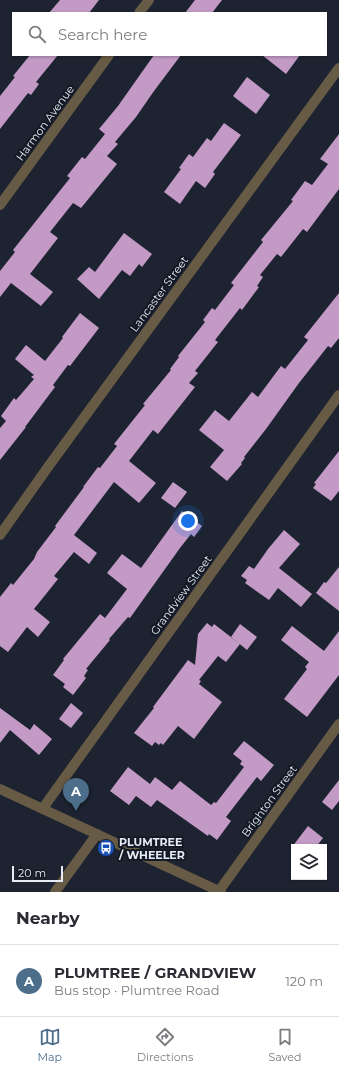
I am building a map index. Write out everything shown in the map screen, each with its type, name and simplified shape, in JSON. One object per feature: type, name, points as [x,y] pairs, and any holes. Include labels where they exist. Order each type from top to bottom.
[{"type":"street","points":[[140,12],[149,0]]},
{"type":"street","name":"Harmon Avenue","points":[[0,205],[108,56]]},
{"type":"street","name":"Lancaster Street","points":[[0,535],[48,466],[339,68]]},
{"type":"street","name":"Grandview Street","points":[[43,808],[339,395]]},
{"type":"street","name":"Brighton Street","points":[[220,891],[339,724]]},
{"type":"street","points":[[0,789],[220,891]]},
{"type":"street","points":[[55,892],[97,834]]},
{"type":"building","points":[[60,0],[99,0],[90,12],[50,12]]},
{"type":"building","points":[[195,0],[222,0],[213,12],[186,12]]},
{"type":"building","points":[[29,56],[57,56],[36,82],[39,84],[31,95],[28,93],[0,129],[0,96],[15,77],[13,76]]},
{"type":"building","points":[[153,56],[180,56],[136,117],[115,142],[118,144],[107,156],[117,164],[81,208],[73,203],[50,232],[58,238],[30,274],[53,292],[41,306],[11,283],[0,297],[0,271],[15,252],[13,250],[70,178],[67,176],[82,157],[85,159],[105,134],[99,129],[118,106]]},
{"type":"building","points":[[263,56],[299,56],[286,74]]},
{"type":"building","points":[[247,77],[270,95],[256,114],[233,96]]},
{"type":"building","points":[[224,123],[241,135],[213,172],[215,174],[205,188],[196,181],[180,204],[164,192],[181,169],[179,168],[189,154],[193,157],[207,138],[211,141]]},
{"type":"building","points":[[339,134],[339,189],[307,232],[303,229],[281,257],[277,254],[260,275],[263,277],[257,286],[259,287],[242,310],[240,308],[215,340],[218,342],[195,371],[198,373],[189,383],[195,387],[158,434],[153,430],[129,461],[156,483],[139,503],[114,482],[74,535],[97,553],[89,564],[74,552],[54,576],[58,579],[34,609],[50,622],[38,637],[27,627],[8,652],[0,646],[0,597],[11,583],[13,585],[34,559],[37,552],[83,487],[98,467],[100,468],[117,446],[114,444],[145,405],[143,404],[171,370],[170,369],[179,357],[178,356],[205,322],[203,320],[212,308],[215,310],[234,285],[231,283],[263,242],[261,240],[293,201],[291,200],[305,181],[312,185],[328,164],[320,159]]},
{"type":"building","points":[[124,233],[152,254],[142,267],[139,264],[130,276],[122,270],[99,299],[77,279],[89,267],[95,272]]},
{"type":"building","points":[[339,293],[339,338],[331,348],[328,346],[299,383],[244,457],[245,458],[241,463],[242,464],[227,481],[210,467],[224,450],[199,430],[215,410],[229,421],[252,392],[258,397],[281,366],[285,369],[308,340],[304,337]]},
{"type":"building","points":[[80,313],[99,328],[70,366],[68,365],[53,385],[55,387],[0,460],[0,428],[6,421],[1,416],[14,398],[16,400],[34,379],[31,377],[34,375],[15,359],[26,345],[45,361]]},
{"type":"building","points":[[339,451],[339,491],[331,501],[313,488],[316,484],[314,483]]},
{"type":"building","points":[[173,482],[187,492],[175,508],[161,498]]},
{"type":"building","points":[[182,511],[202,526],[194,537],[191,534],[130,618],[128,617],[109,639],[110,640],[86,669],[88,670],[84,676],[86,678],[73,695],[63,687],[65,684],[53,675],[64,660],[63,659],[100,614],[105,618],[127,589],[107,573],[122,554],[141,568]]},
{"type":"building","points":[[284,530],[300,544],[279,568],[312,594],[301,607],[278,588],[269,600],[245,583],[247,580],[241,576],[249,566],[254,569]]},
{"type":"building","points":[[339,567],[339,611],[316,593],[324,582],[326,583]]},
{"type":"building","points":[[207,623],[212,627],[214,624],[240,644],[226,662],[218,656],[199,680],[201,681],[199,684],[222,702],[194,739],[178,726],[163,745],[161,743],[159,745],[155,742],[152,746],[134,733],[154,708],[153,707],[188,660],[195,665],[198,634]]},
{"type":"building","points":[[240,624],[257,637],[247,650],[231,637]]},
{"type":"building","points":[[292,626],[324,651],[339,631],[339,675],[307,717],[284,699],[307,669],[305,667],[309,662],[281,640]]},
{"type":"building","points":[[71,703],[83,713],[71,728],[59,719]]},
{"type":"building","points":[[0,708],[30,730],[34,724],[52,739],[39,755],[10,730],[0,743]]},
{"type":"building","points":[[244,741],[274,765],[261,781],[257,777],[226,817],[231,821],[217,840],[209,834],[208,836],[157,800],[151,807],[136,796],[129,805],[110,791],[128,767],[150,784],[155,777],[172,790],[180,781],[211,805],[214,802],[216,803],[244,767],[240,764],[242,761],[233,754]]},
{"type":"building","points":[[339,780],[339,801],[332,810],[322,802]]},
{"type":"building","points":[[308,826],[323,838],[318,844],[294,844]]},
{"type":"place","name":"PLUMTREE / GRANDVIEW","points":[[76,811]]},
{"type":"place","name":"PLUMTREE / WHEELER","points":[[106,848]]}]
